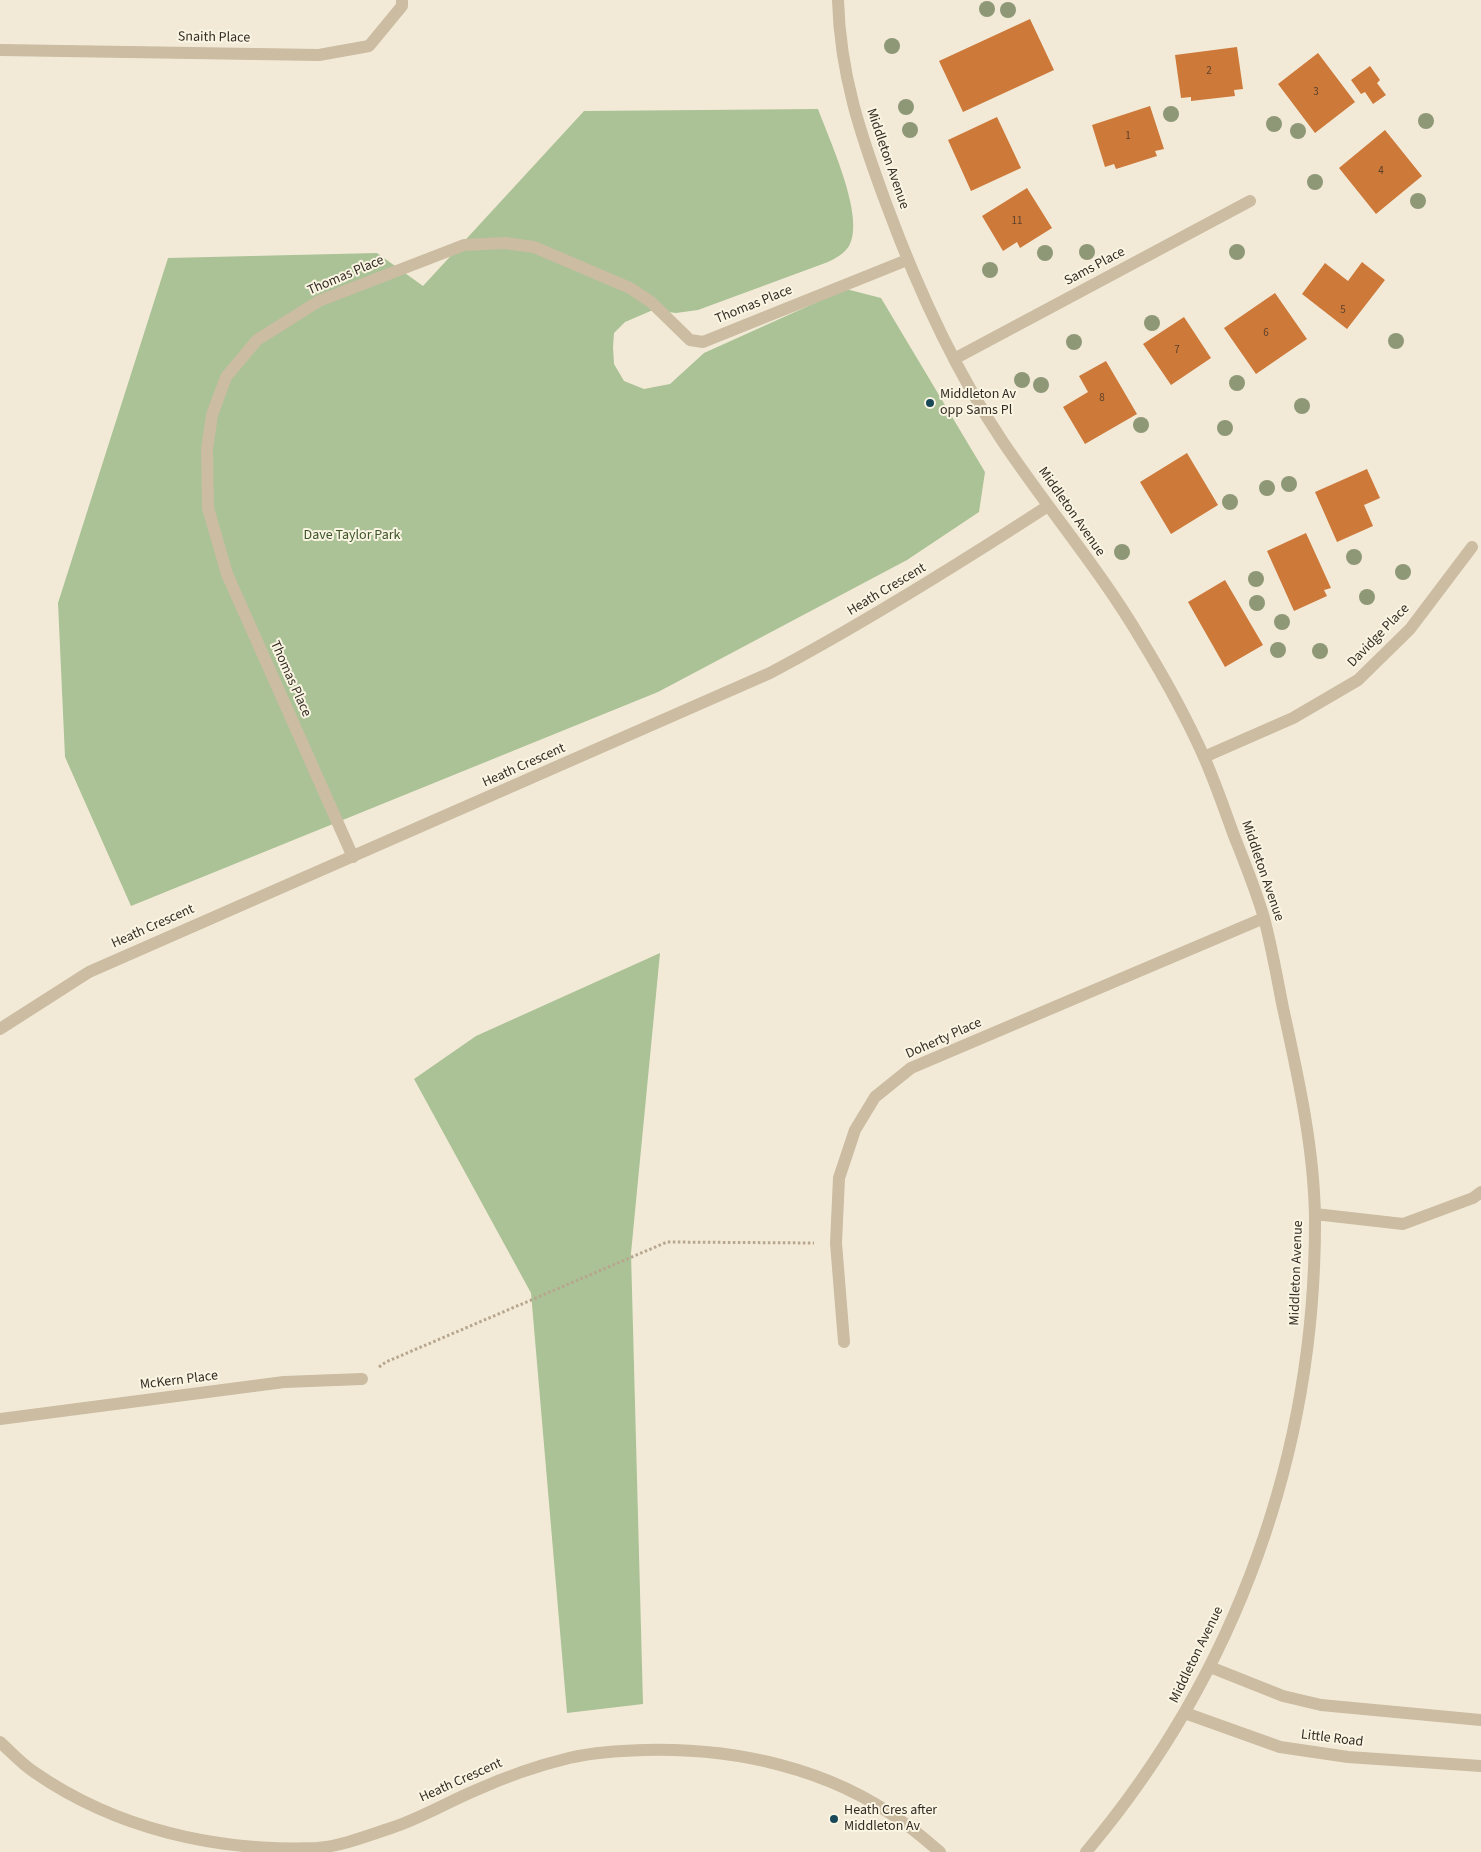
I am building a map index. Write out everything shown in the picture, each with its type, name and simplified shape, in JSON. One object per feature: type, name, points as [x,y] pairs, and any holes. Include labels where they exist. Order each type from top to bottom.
[{"type":"street","name":"Snaith Place","points":[[0,50],[319,55],[368,46],[402,6],[402,0]]},
{"type":"street","name":"Middleton Avenue","points":[[838,0],[838,25],[846,76],[859,130],[907,260],[954,359],[1000,438],[1142,640],[1204,757],[1264,918],[1306,1125],[1315,1214],[1311,1322],[1300,1402],[1284,1475],[1245,1589],[1210,1667],[1185,1713],[1148,1773],[1086,1852]]},
{"type":"street","name":"Sams Place","points":[[954,359],[1250,200]]},
{"type":"street","name":"Thomas Place","points":[[353,857],[227,574],[208,508],[207,449],[212,415],[226,377],[257,340],[319,301],[464,245],[505,243],[534,247],[630,288],[651,302],[690,340],[703,342],[907,260]]},
{"type":"street","name":"Heath Crescent","points":[[0,1029],[89,972],[770,674],[840,636],[929,583],[1048,506]]},
{"type":"street","name":"Davidge Place","points":[[1204,757],[1293,718],[1358,680],[1410,629],[1472,547]]},
{"type":"street","name":"Doherty Place","points":[[844,1342],[836,1243],[839,1178],[855,1130],[875,1097],[911,1068],[1264,918]]},
{"type":"street","points":[[1315,1214],[1402,1224],[1474,1198],[1481,1192]]},
{"type":"street","name":"McKern Place","points":[[0,1419],[284,1382],[362,1379]]},
{"type":"street","points":[[1210,1667],[1283,1696],[1321,1705],[1481,1720]]},
{"type":"street","name":"Little Road","points":[[1185,1713],[1280,1747],[1348,1757],[1481,1766]]},
{"type":"street","name":"Heath Crescent","points":[[0,1742],[32,1771],[90,1806],[129,1824],[185,1841],[232,1848],[288,1851],[320,1848],[392,1828],[526,1769],[573,1757],[616,1751],[666,1750],[738,1756],[792,1767],[820,1778],[867,1801],[904,1822],[940,1852]]},
{"type":"path","points":[[362,1379],[386,1362],[667,1242],[836,1243]]},
{"type":"green space","name":"Dave Taylor Park","points":[[818,109],[850,198],[853,233],[847,249],[828,262],[698,310],[676,313],[653,310],[625,322],[614,333],[614,364],[624,381],[644,389],[670,384],[704,353],[846,289],[881,298],[985,472],[979,512],[907,560],[658,692],[131,906],[65,757],[58,603],[168,258],[377,253],[423,286],[584,111]]},
{"type":"green space","points":[[660,953],[631,1253],[643,1704],[567,1713],[531,1293],[414,1079],[476,1036]]},
{"type":"building","points":[[1030,19],[1054,70],[963,112],[939,61]]},
{"type":"building","points":[[1237,47],[1243,89],[1234,90],[1235,96],[1191,101],[1191,97],[1181,98],[1175,55]]},
{"type":"building","points":[[1318,53],[1355,102],[1315,133],[1278,84]]},
{"type":"building","points":[[1370,66],[1380,80],[1377,83],[1386,95],[1373,104],[1365,92],[1361,94],[1351,80]]},
{"type":"building","points":[[1150,106],[1164,149],[1155,151],[1157,156],[1116,169],[1114,164],[1105,167],[1092,125]]},
{"type":"building","points":[[997,117],[1021,168],[971,191],[948,140]]},
{"type":"building","points":[[1385,130],[1422,176],[1376,214],[1339,168]]},
{"type":"building","points":[[1027,188],[1052,228],[1020,248],[1017,242],[1003,251],[982,216]]},
{"type":"building","points":[[1362,262],[1385,280],[1347,329],[1302,294],[1325,263],[1348,281]]},
{"type":"building","points":[[1275,293],[1307,339],[1256,374],[1224,328]]},
{"type":"building","points":[[1184,317],[1211,358],[1171,385],[1143,344]]},
{"type":"building","points":[[1106,361],[1137,414],[1085,444],[1063,407],[1088,392],[1079,376]]},
{"type":"building","points":[[1187,453],[1218,505],[1171,534],[1140,482]]},
{"type":"building","points":[[1367,469],[1380,498],[1364,505],[1373,526],[1337,542],[1315,492]]},
{"type":"building","points":[[1306,533],[1331,588],[1324,590],[1327,596],[1294,611],[1267,551]]},
{"type":"building","points":[[1225,580],[1263,645],[1225,667],[1188,602]]},
{"type":"place","name":"Middleton Av opp Sams Pl","points":[[930,403]]},
{"type":"place","name":"Heath Cres after Middleton Av","points":[[834,1819]]}]
